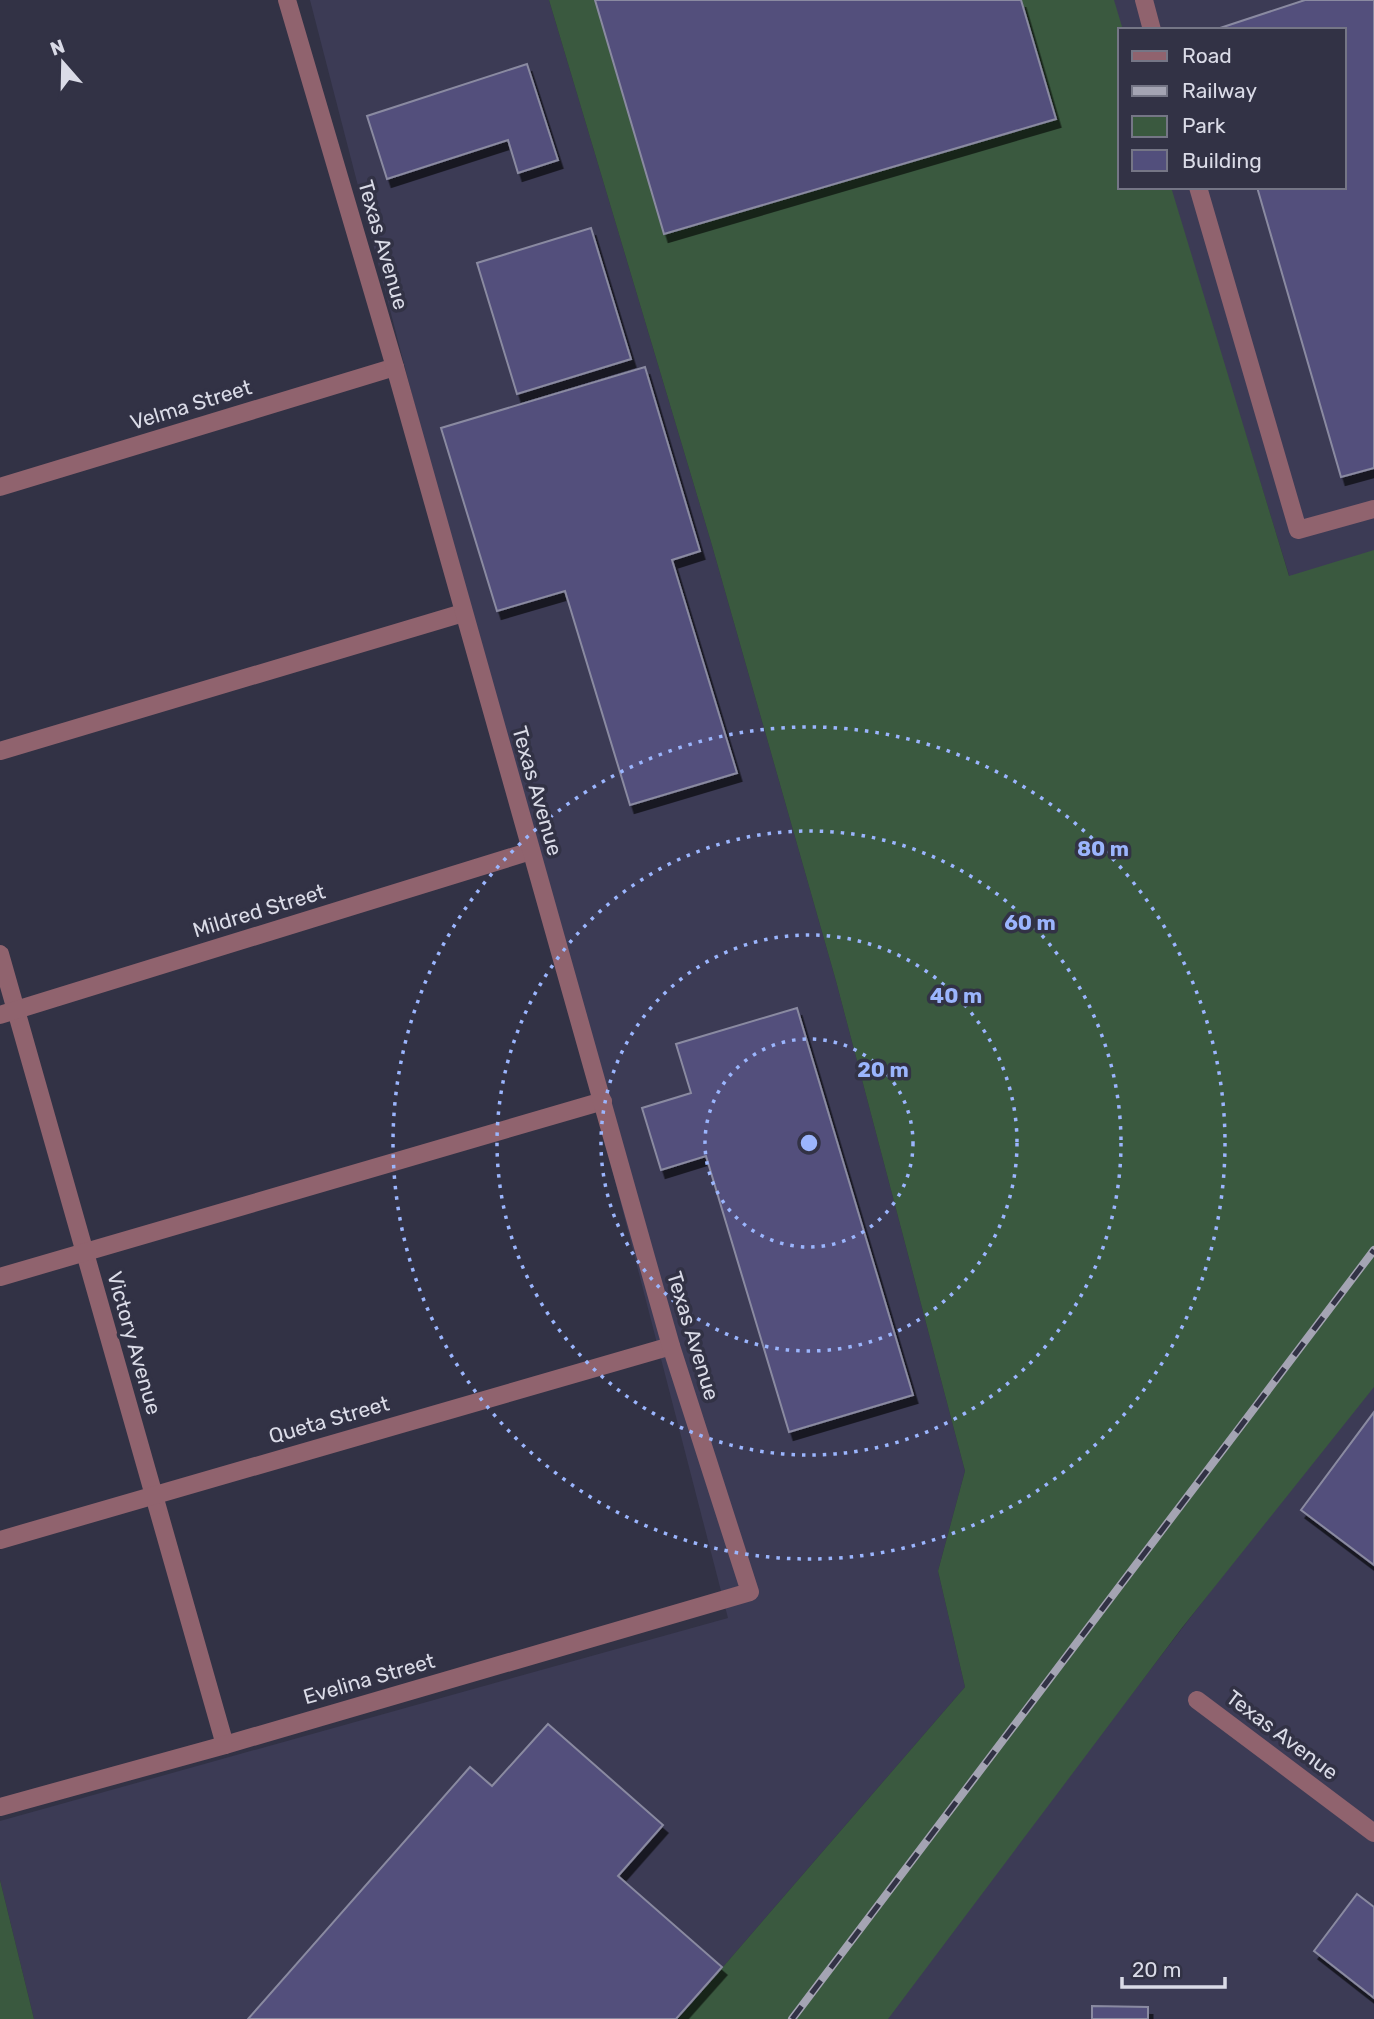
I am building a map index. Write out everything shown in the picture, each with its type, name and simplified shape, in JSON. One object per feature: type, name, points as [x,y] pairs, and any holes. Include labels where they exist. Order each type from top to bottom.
[{"type":"street","name":"Texas Avenue","points":[[287,0],[395,367],[671,1346],[750,1592]]},
{"type":"street","points":[[1144,0],[1151,28]]},
{"type":"street","points":[[1199,189],[1298,530],[1374,509]]},
{"type":"street","name":"Velma Street","points":[[0,487],[395,367]]},
{"type":"street","points":[[0,751],[463,613]]},
{"type":"street","name":"Mildred Street","points":[[8,1012],[531,851]]},
{"type":"street","name":"Victory Avenue","points":[[0,954],[8,1012],[85,1253],[225,1745]]},
{"type":"street","points":[[0,1277],[603,1101]]},
{"type":"street","name":"Queta Street","points":[[0,1540],[671,1346]]},
{"type":"street","name":"Evelina Street","points":[[0,1807],[225,1745],[750,1592]]},
{"type":"street","name":"Texas Avenue","points":[[1197,1700],[1374,1833]]},
{"type":"shaded area","points":[[310,0],[549,0],[711,542],[836,981],[965,1471],[938,1571],[965,1687],[678,2019],[34,2019],[0,1880],[0,1821],[728,1618]]},
{"type":"shaded area","points":[[1111,0],[1374,0],[1374,577],[1297,601],[1170,189],[1346,189],[1346,28],[1119,28]]},
{"type":"shaded area","points":[[1374,1385],[1374,2019],[882,2019],[1220,1579]]},
{"type":"green space","points":[[549,0],[1114,0],[1122,28],[1118,28],[1118,189],[1172,189],[1289,576],[1374,550],[1374,1387],[1181,1629],[888,2019],[678,2019],[965,1687],[938,1571],[965,1471],[836,981],[711,542]]},
{"type":"green space","points":[[0,1880],[34,2019],[0,2019]]},
{"type":"building","points":[[595,0],[1021,0],[1056,119],[664,234]]},
{"type":"building","points":[[1305,0],[1374,0],[1374,468],[1341,477],[1258,189],[1346,189],[1346,28],[1220,28]]},
{"type":"building","points":[[527,64],[558,160],[518,173],[508,140],[387,179],[367,116]]},
{"type":"building","points":[[591,228],[631,359],[517,394],[477,263]]},
{"type":"building","points":[[645,367],[700,551],[672,560],[737,773],[630,805],[565,591],[497,611],[441,428]]},
{"type":"building","points":[[797,1008],[913,1395],[789,1432],[706,1156],[661,1170],[642,1108],[691,1093],[676,1044]]},
{"type":"building","points":[[1374,1412],[1374,1565],[1301,1510]]},
{"type":"building","points":[[548,1724],[663,1825],[618,1876],[722,1967],[676,2019],[248,2019],[470,1767],[492,1786]]},
{"type":"building","points":[[1357,1894],[1374,1907],[1374,1998],[1314,1951]]},
{"type":"building","points":[[1092,2006],[1148,2007],[1148,2019],[1092,2019]]},
{"type":"railway","points":[[792,2019],[1374,1250]]}]
